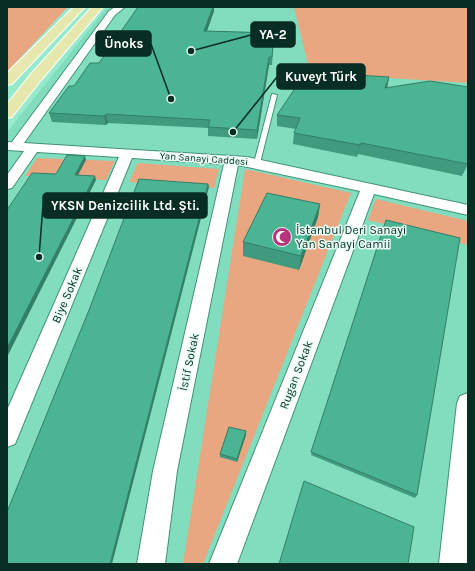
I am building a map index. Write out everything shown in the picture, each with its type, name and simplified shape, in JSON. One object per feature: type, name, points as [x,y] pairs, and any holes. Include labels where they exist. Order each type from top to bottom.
[{"type":"main road","points":[[9,79],[80,7]]},
{"type":"main road","points":[[7,114],[36,77],[98,7]]},
{"type":"main road","points":[[9,79],[36,77]]},
{"type":"street","points":[[11,146],[112,13],[121,7]]},
{"type":"street","name":"Yan Sanayi Caddesi","points":[[11,146],[232,160],[257,163],[468,210]]},
{"type":"street","points":[[7,185],[33,148]]},
{"type":"street","name":"Biye Sokak","points":[[7,436],[127,154]]},
{"type":"street","name":"İstif Sokak","points":[[151,564],[165,471],[232,160]]},
{"type":"street","name":"Rugan Sokak","points":[[223,564],[369,187]]},
{"type":"street","points":[[453,564],[468,403]]},
{"type":"lane","points":[[257,163],[274,95]]},
{"type":"shaded area","points":[[7,7],[68,7],[7,72]]},
{"type":"shaded area","points":[[107,7],[468,7],[468,564],[7,564],[7,132]]},
{"type":"shaded area","points":[[294,7],[468,7],[468,83],[310,73]]},
{"type":"shaded area","points":[[37,158],[115,161],[106,180],[25,176]]},
{"type":"shaded area","points":[[138,163],[219,169],[214,188],[129,182]]},
{"type":"shaded area","points":[[245,169],[351,193],[203,564],[183,564]]},
{"type":"shaded area","points":[[376,199],[468,221],[468,245],[368,220]]},
{"type":"building","points":[[138,7],[213,7],[204,31],[274,33],[272,57],[269,57],[257,130],[208,127],[210,120],[106,114],[104,116],[49,113],[69,86],[74,86],[90,63],[99,63]]},
{"type":"building","points":[[306,72],[389,77],[385,88],[430,81],[468,87],[468,164],[361,143],[360,145],[294,133],[300,118],[277,115]]},
{"type":"building","points":[[67,155],[85,156],[75,175],[95,176],[7,348],[7,210],[32,173],[56,174]]},
{"type":"building","points":[[139,179],[208,184],[110,564],[7,564],[7,512],[89,310]]},
{"type":"building","name":"İstanbul Deri Sanayi Yan Sanayi Camii","points":[[267,193],[320,204],[301,256],[243,242]]},
{"type":"building","points":[[386,220],[460,238],[417,495],[311,452]]},
{"type":"building","points":[[229,427],[246,431],[237,459],[220,454]]},
{"type":"building","points":[[304,481],[414,527],[408,564],[279,564]]},
{"type":"place","name":"YA-2","points":[[191,51]]},
{"type":"place","name":"Ünoks","points":[[171,99]]},
{"type":"place","name":"Kuveyt Türk","points":[[233,132]]},
{"type":"place","name":"İstanbul Deri Sanayi Yan Sanayi Camii","points":[[282,237]]},
{"type":"place","name":"YKSN Denizcilik Ltd. Şti.","points":[[39,257]]}]
